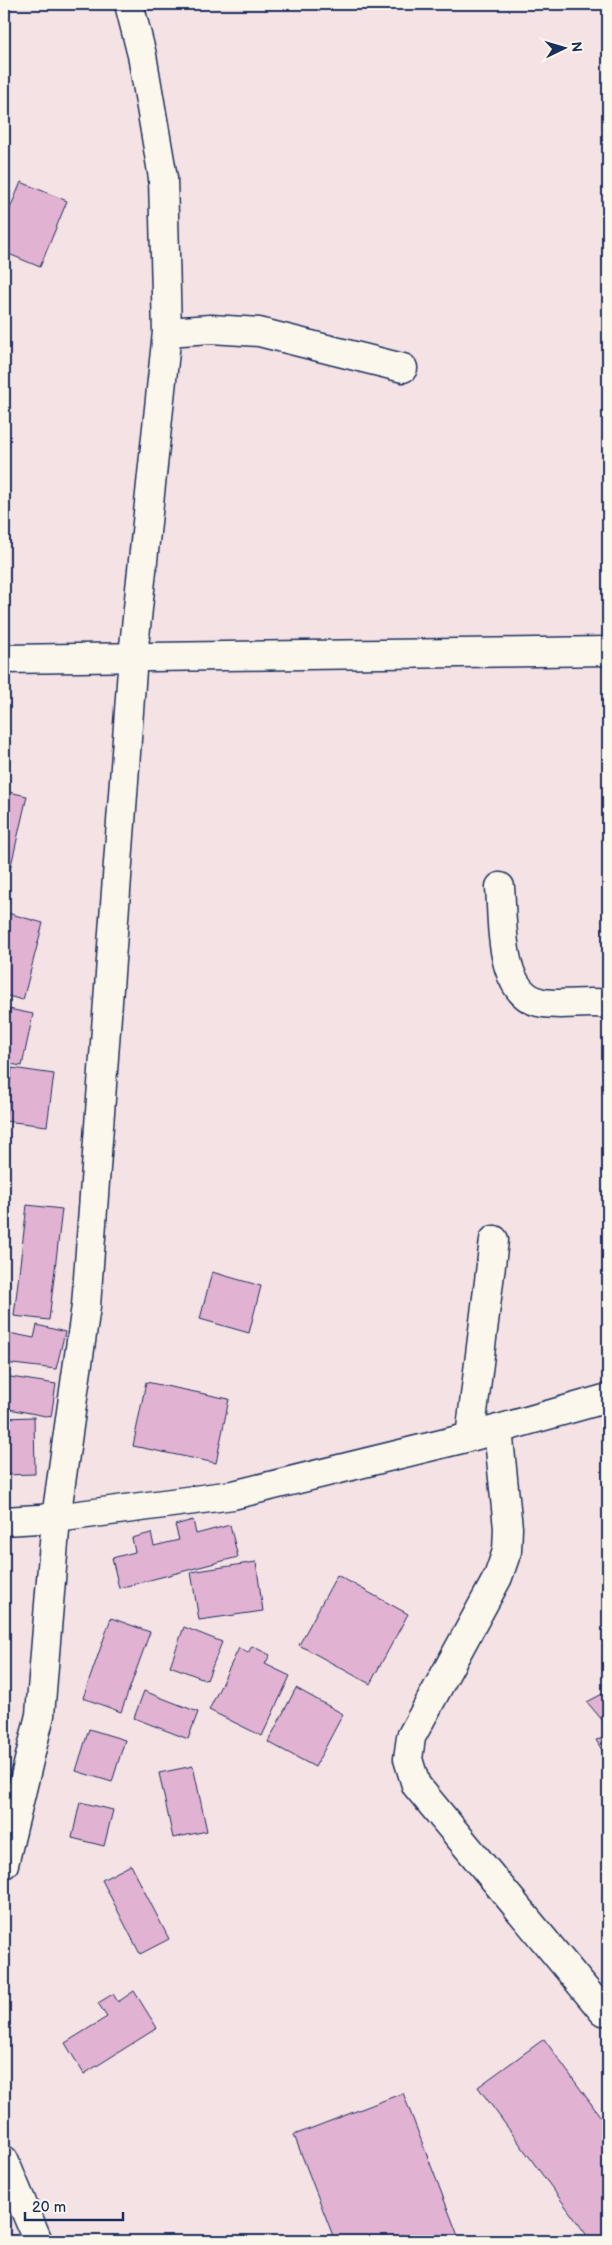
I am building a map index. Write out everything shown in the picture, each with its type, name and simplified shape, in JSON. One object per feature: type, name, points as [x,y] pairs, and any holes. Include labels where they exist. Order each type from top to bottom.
[{"type":"street","points":[[4,1864],[40,1715],[56,1518],[86,1306],[133,656],[167,332],[163,178],[142,55],[129,4]]},
{"type":"street","points":[[167,332],[211,329],[259,332],[403,368]]},
{"type":"street","points":[[4,659],[608,651]]},
{"type":"street","points":[[500,887],[505,957],[513,981],[525,995],[542,1003],[608,1004]]},
{"type":"street","points":[[470,1437],[494,1240]]},
{"type":"street","points":[[4,1521],[56,1518],[233,1495],[470,1437],[608,1398]]},
{"type":"street","points":[[498,1429],[508,1528],[507,1551],[498,1577],[411,1737],[408,1759],[416,1785],[604,2011]]},
{"type":"street","points":[[4,2160],[38,2241]]},
{"type":"building","points":[[21,182],[67,201],[40,267],[4,252],[4,223]]},
{"type":"building","points":[[4,791],[27,796],[10,870],[4,868]]},
{"type":"building","points":[[4,912],[43,923],[23,1000],[4,995]]},
{"type":"building","points":[[4,1008],[33,1014],[22,1066],[4,1063]]},
{"type":"building","points":[[12,1068],[54,1074],[47,1126],[5,1121]]},
{"type":"building","points":[[27,1205],[62,1209],[49,1320],[14,1316]]},
{"type":"building","points":[[212,1272],[261,1286],[249,1333],[200,1319]]},
{"type":"building","points":[[37,1325],[65,1332],[56,1369],[4,1363],[4,1332],[34,1338]]},
{"type":"building","points":[[4,1376],[56,1384],[51,1417],[4,1408]]},
{"type":"building","points":[[146,1382],[229,1399],[216,1463],[133,1446]]},
{"type":"building","points":[[34,1417],[35,1474],[4,1475],[4,1418]]},
{"type":"building","points":[[193,1520],[196,1534],[230,1525],[238,1557],[119,1588],[112,1558],[135,1552],[132,1538],[151,1533],[154,1546],[179,1540],[175,1525]]},
{"type":"building","points":[[256,1562],[263,1611],[199,1620],[191,1572]]},
{"type":"building","points":[[337,1575],[408,1614],[370,1684],[299,1645]]},
{"type":"building","points":[[111,1618],[150,1632],[121,1712],[83,1698]]},
{"type":"building","points":[[184,1627],[222,1642],[207,1680],[170,1666]]},
{"type":"building","points":[[252,1646],[270,1655],[265,1664],[290,1676],[262,1736],[209,1710],[239,1648],[248,1653]]},
{"type":"building","points":[[296,1688],[343,1714],[315,1767],[268,1742]]},
{"type":"building","points":[[144,1691],[198,1712],[188,1739],[134,1718]]},
{"type":"building","points":[[608,1691],[608,1727],[587,1702]]},
{"type":"building","points":[[89,1729],[125,1740],[112,1782],[76,1771]]},
{"type":"building","points":[[608,1737],[608,1760],[596,1740]]},
{"type":"building","points":[[193,1766],[207,1831],[173,1838],[159,1773]]},
{"type":"building","points":[[80,1802],[113,1810],[104,1846],[72,1838]]},
{"type":"building","points":[[131,1865],[169,1939],[140,1954],[102,1880]]},
{"type":"building","points":[[134,1991],[157,2028],[84,2074],[65,2043],[107,2017],[98,2003],[113,1994],[118,2002]]},
{"type":"building","points":[[544,2039],[608,2127],[608,2241],[591,2241],[478,2087]]},
{"type":"building","points":[[403,2093],[460,2241],[335,2241],[294,2135]]}]
